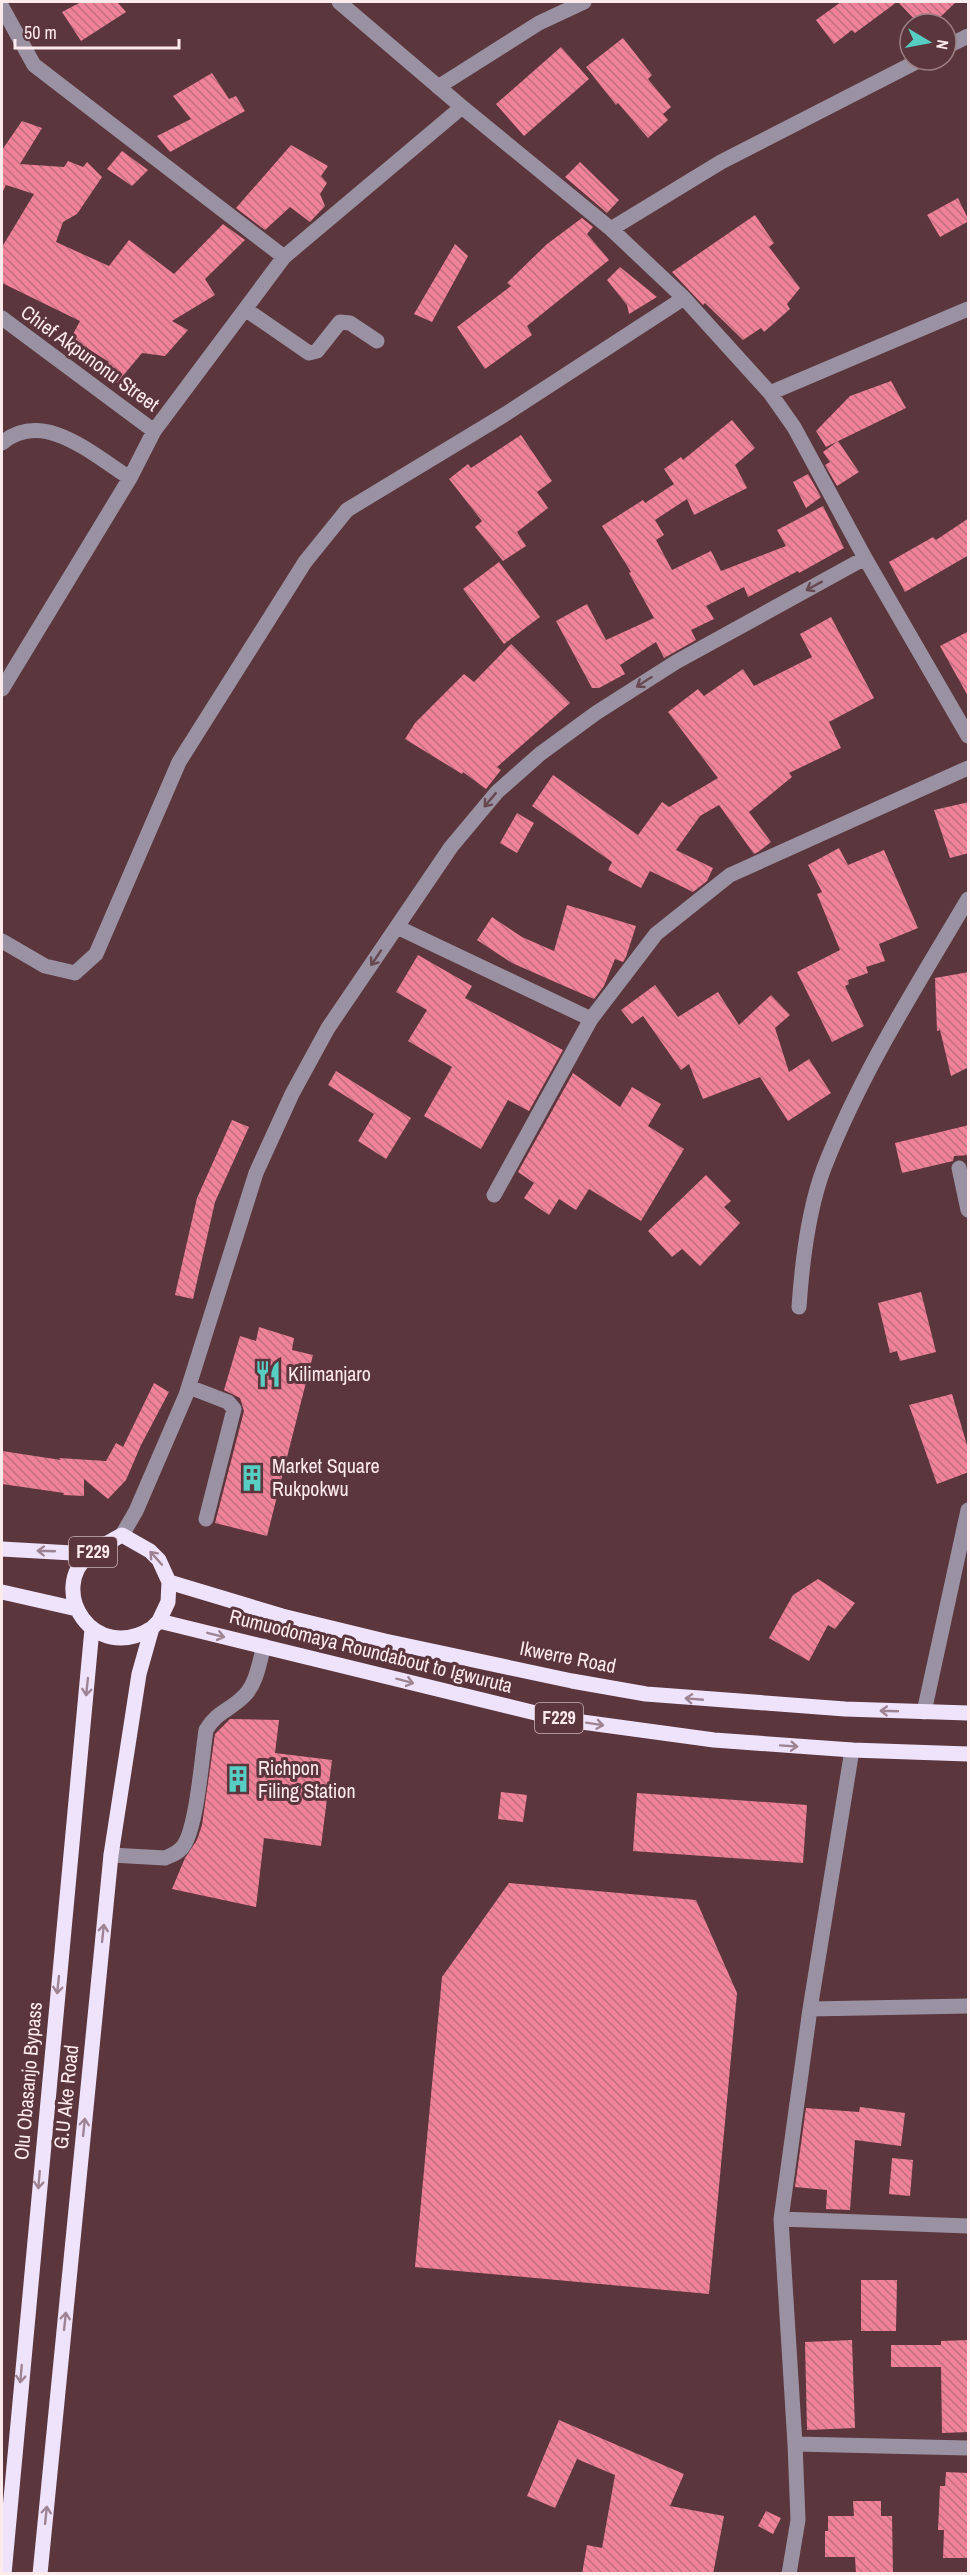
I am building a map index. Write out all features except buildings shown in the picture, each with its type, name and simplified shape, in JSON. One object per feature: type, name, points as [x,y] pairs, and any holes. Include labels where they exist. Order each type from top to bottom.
[{"type":"main road","name":"F229","points":[[77,1610],[74,1595],[75,1580],[80,1566],[90,1554],[122,1535],[150,1551],[159,1560],[169,1582]]},
{"type":"main road","name":"F229","points":[[2,1549],[90,1554]]},
{"type":"main road","name":"Ikwerre Road","points":[[169,1582],[282,1616],[375,1639],[572,1681],[691,1698],[969,1713]]},
{"type":"main road","points":[[2,1592],[77,1610],[92,1629],[111,1638],[122,1639],[133,1638],[155,1624],[168,1602],[169,1582]]},
{"type":"main road","name":"Rumuodomaya Roundabout to Igwuruta","points":[[155,1624],[264,1646],[560,1719],[714,1740],[852,1750],[969,1754]]},
{"type":"main road","name":"G.U Ake Road","points":[[40,2574],[111,1855],[136,1695],[155,1624]]},
{"type":"main road","name":"Olu Obasanjo Bypass","points":[[4,2574],[92,1629]]},
{"type":"street","points":[[339,2],[462,108],[611,229],[684,298],[770,393],[794,427],[865,558],[969,736]]},
{"type":"street","points":[[438,87],[539,23],[584,2]]},
{"type":"street","points":[[2,7],[34,65],[284,257]]},
{"type":"street","points":[[611,229],[721,162],[898,71]]},
{"type":"street","points":[[2,689],[130,478],[154,431],[284,257],[462,108]]},
{"type":"street","points":[[2,941],[45,966],[75,973],[96,954],[179,762],[304,562],[347,510],[504,415],[684,298]]},
{"type":"street","points":[[245,309],[309,353],[317,351],[340,322],[350,323],[377,341]]},
{"type":"street","points":[[770,393],[969,309]]},
{"type":"street","name":"Chief Akpunonu Street","points":[[2,318],[154,431]]},
{"type":"street","points":[[2,443],[12,434],[34,429],[57,433],[130,478]]},
{"type":"street","points":[[122,1535],[136,1511],[189,1387],[256,1173],[283,1114],[328,1028],[451,847],[497,792],[540,754],[596,713],[676,662],[865,558]]},
{"type":"street","points":[[494,1195],[591,1019],[656,934],[730,875],[969,768]]},
{"type":"street","points":[[800,1307],[803,1255],[824,1170],[876,1055],[969,899]]},
{"type":"street","points":[[397,927],[591,1019]]},
{"type":"street","points":[[959,1168],[969,1210]]},
{"type":"street","points":[[189,1387],[228,1402],[234,1409],[206,1519]]},
{"type":"street","points":[[924,1712],[969,1510]]},
{"type":"street","points":[[111,1855],[165,1858],[174,1855],[184,1846],[191,1828],[206,1730],[212,1719],[246,1694],[254,1682],[264,1646]]},
{"type":"street","points":[[789,2574],[798,2520],[781,2219],[810,2008],[852,1750]]},
{"type":"street","points":[[810,2008],[969,2006]]},
{"type":"street","points":[[781,2219],[969,2226]]},
{"type":"street","points":[[795,2444],[969,2448]]},
{"type":"place","name":"Kilimanjaro","points":[[268,1374]]},
{"type":"place","name":"Market Square Rukpokwu","points":[[252,1478]]},
{"type":"place","name":"Richpon Filing Station","points":[[238,1779]]}]
